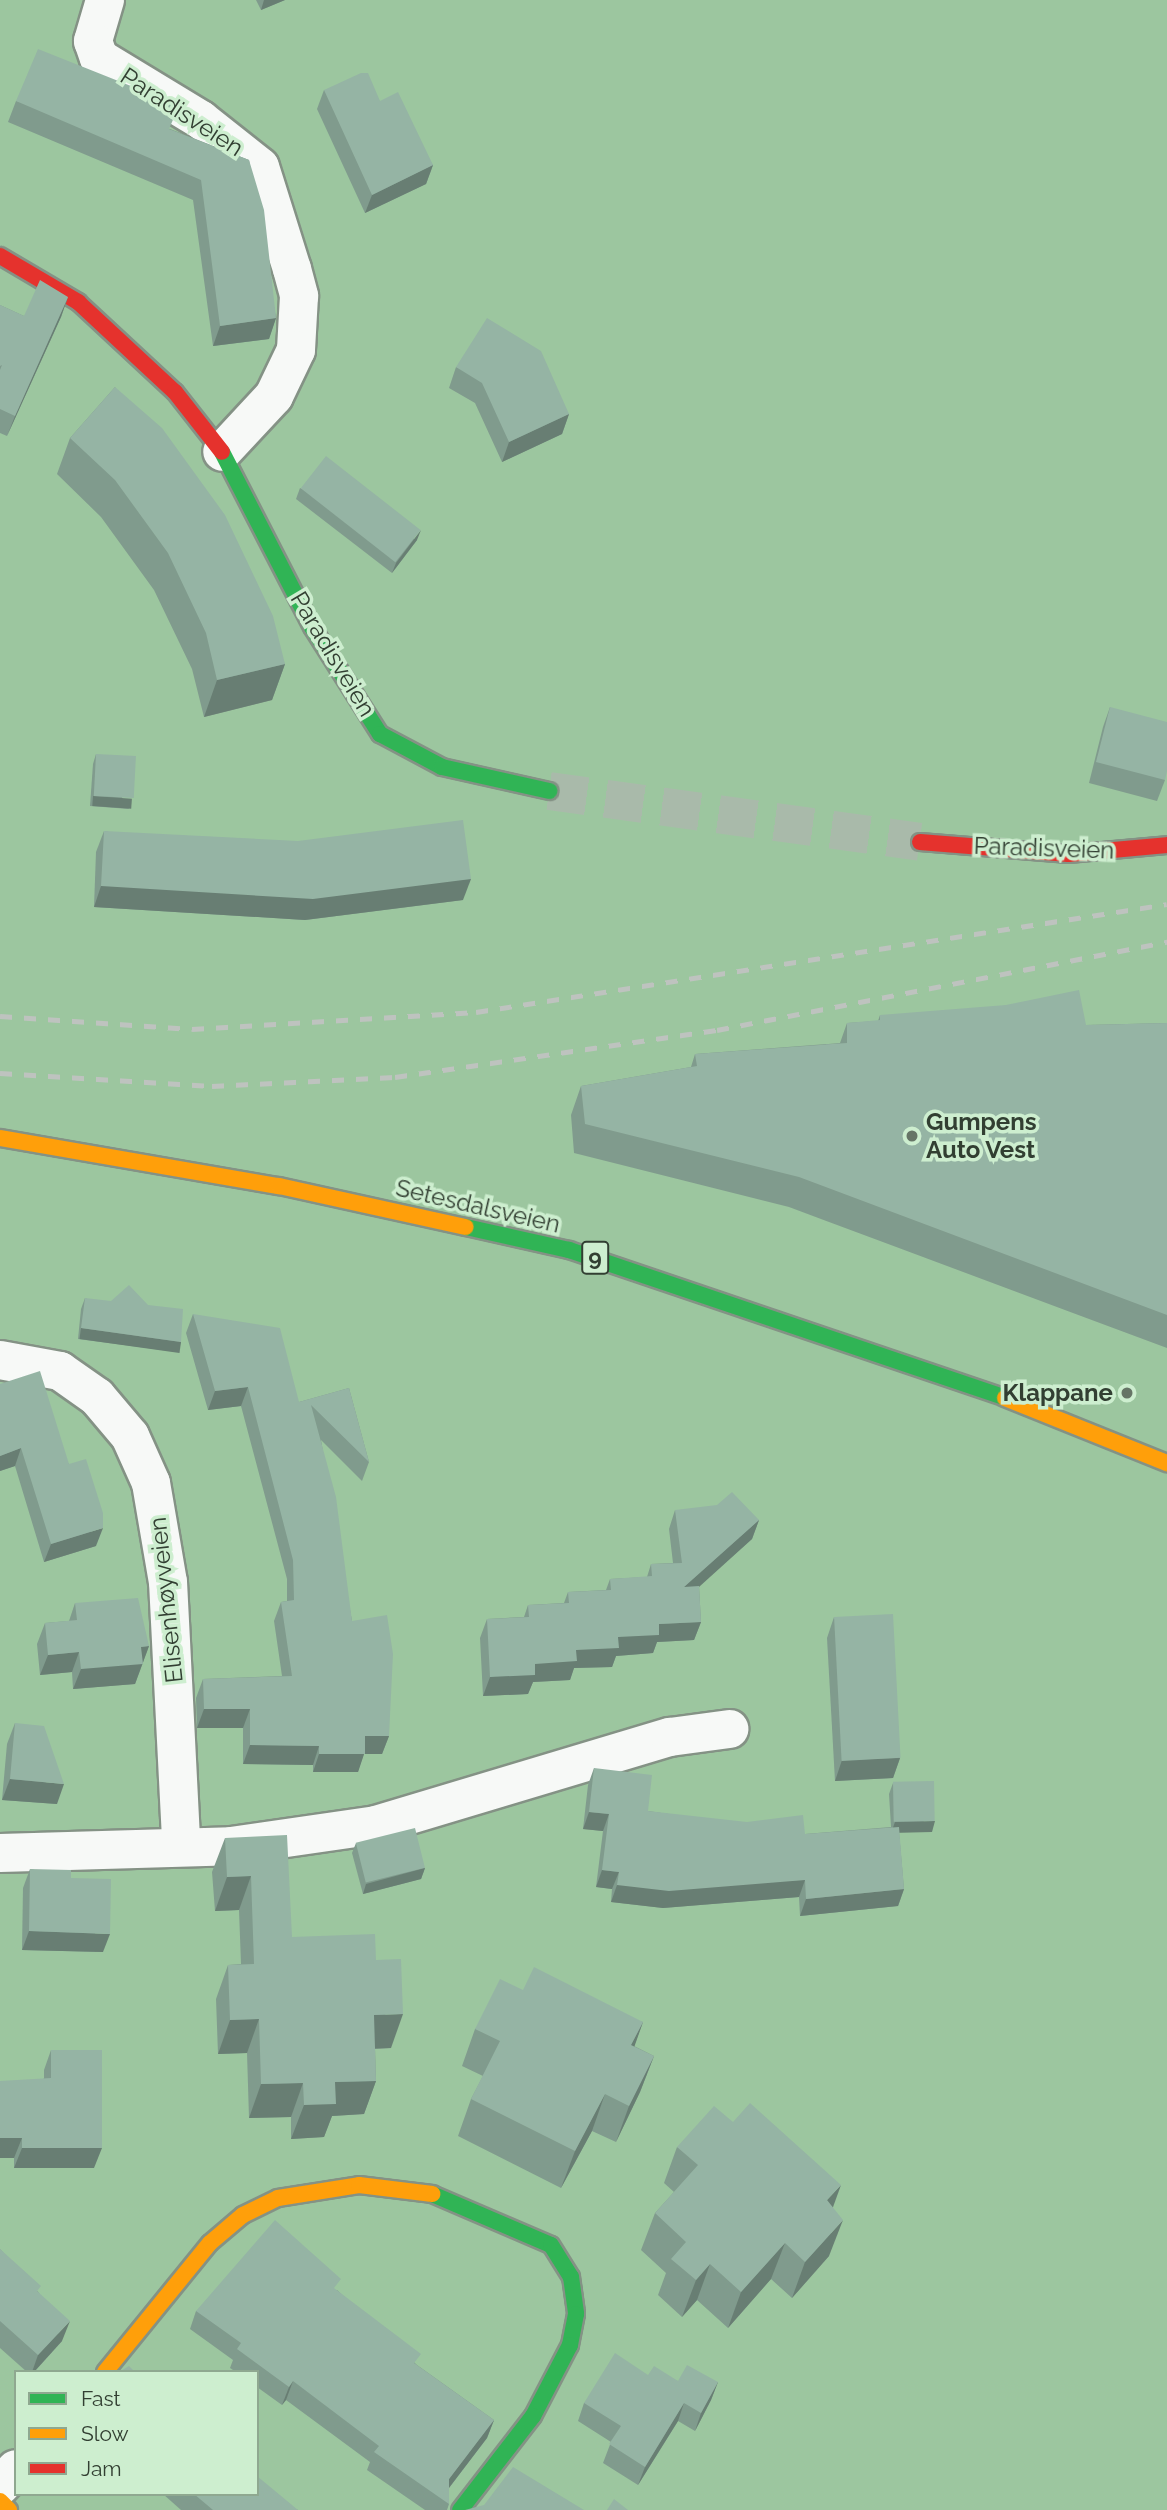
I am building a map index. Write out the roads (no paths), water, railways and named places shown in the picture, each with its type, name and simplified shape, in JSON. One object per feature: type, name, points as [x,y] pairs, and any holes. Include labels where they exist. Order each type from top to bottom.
[{"type":"main road","name":"Paradisveien","points":[[0,256],[78,302],[130,345],[222,452],[312,627],[380,734],[442,767],[549,791]]},
{"type":"main road","name":"Paradisveien","points":[[920,842],[1069,854],[1167,845]]},
{"type":"main road","name":"Setesdalsveien","points":[[0,1138],[292,1188],[569,1250],[951,1377],[1167,1463]]},
{"type":"main road","points":[[107,2370],[210,2243],[243,2215],[278,2198],[359,2185],[407,2187],[461,2201],[551,2245],[571,2277],[576,2314],[570,2345],[533,2416],[460,2510]]},
{"type":"main road","points":[[0,2501],[9,2510]]},
{"type":"street","name":"Paradisveien","points":[[105,0],[93,41],[99,58],[201,120],[260,167],[297,287],[296,350],[274,396],[222,452]]},
{"type":"street","name":"Elisenhøyveien","points":[[0,1360],[60,1371],[97,1397],[130,1436],[151,1483],[168,1582],[181,1843]]},
{"type":"street","points":[[0,1853],[24,1857],[181,1843],[231,1846],[376,1825],[670,1737],[729,1729]]},
{"type":"street","points":[[0,2486],[14,2471]]},
{"type":"tunnel","points":[[549,791],[920,842]]},
{"type":"railway","points":[[0,1016],[192,1029],[476,1012],[1167,904]]},
{"type":"railway","points":[[0,1073],[212,1086],[395,1077],[717,1030],[1167,942]]},
{"type":"place","name":"Gumpens Auto Vest","points":[[912,1136]]},
{"type":"place","name":"Klappane","points":[[1127,1393]]}]
